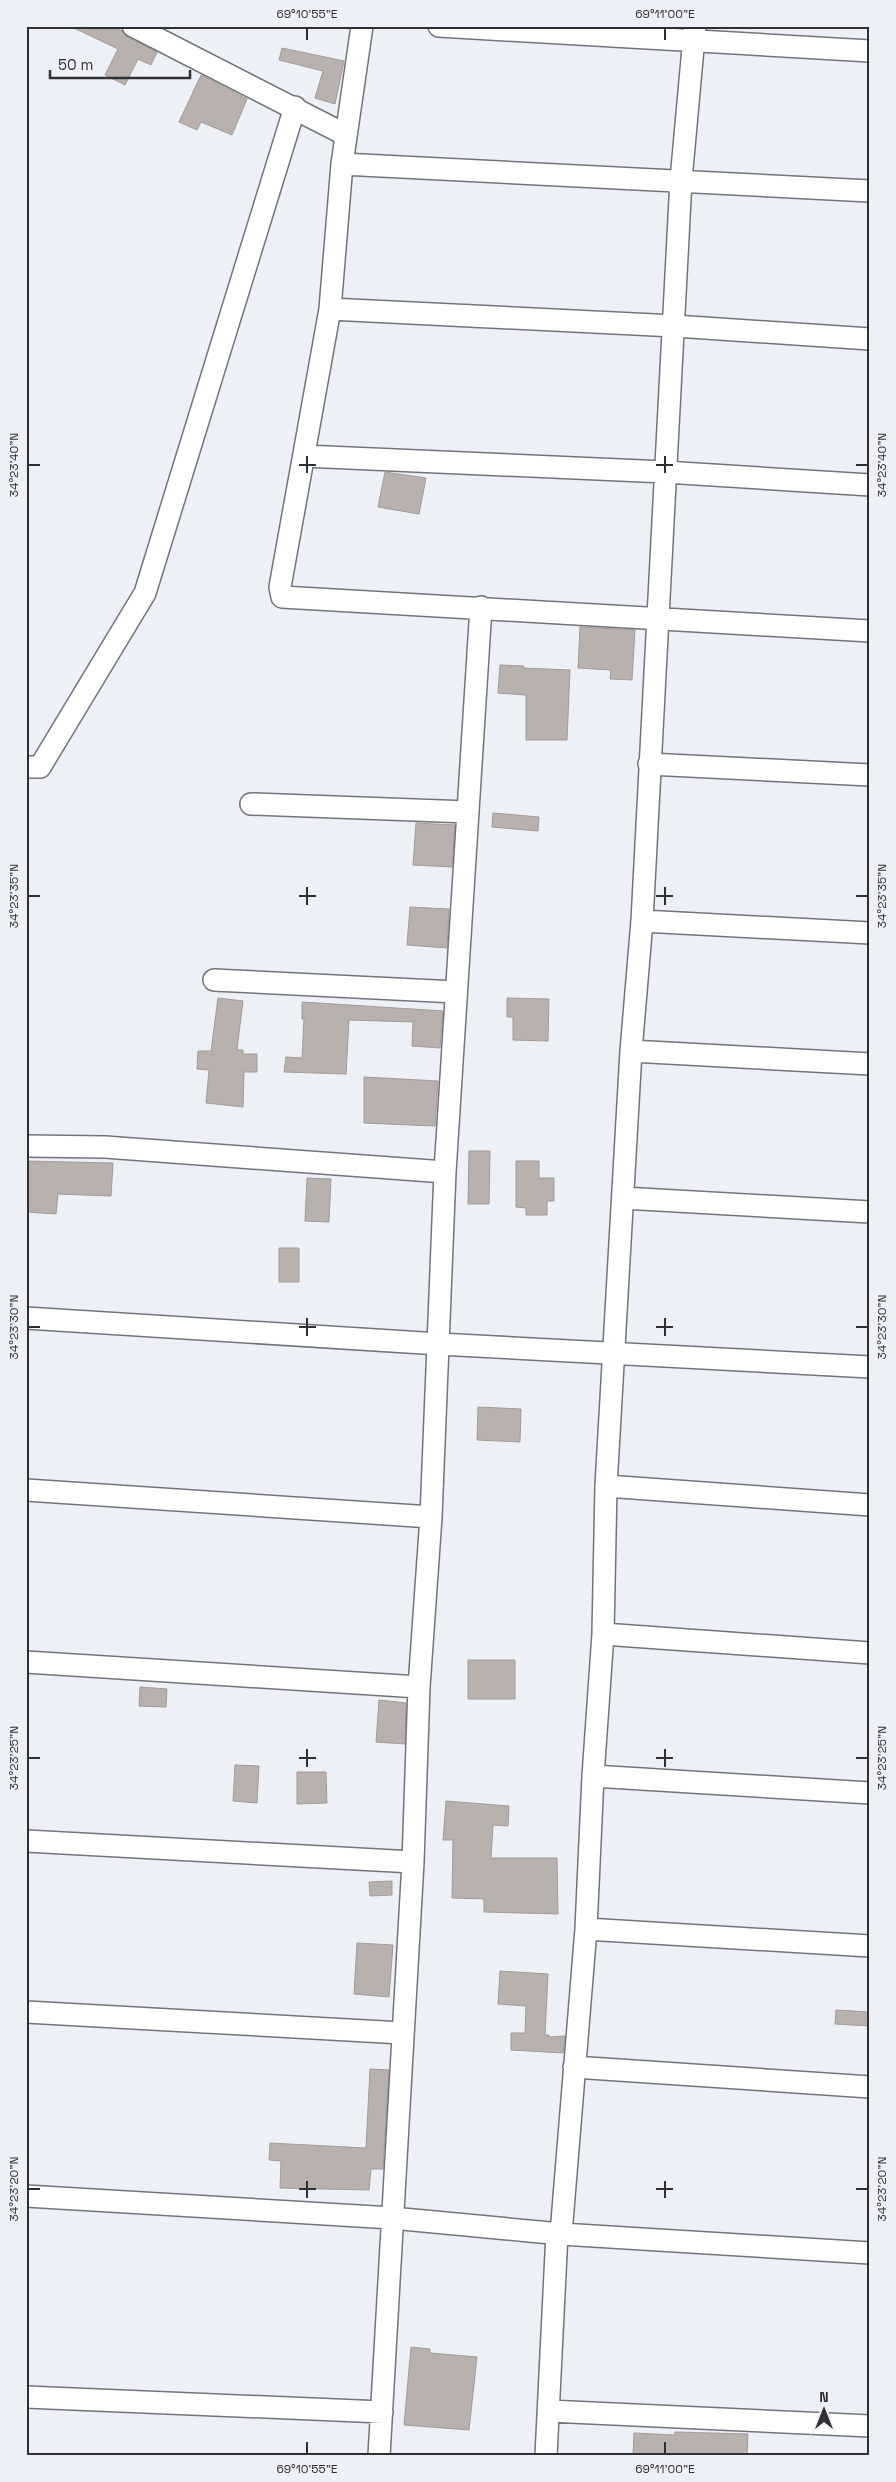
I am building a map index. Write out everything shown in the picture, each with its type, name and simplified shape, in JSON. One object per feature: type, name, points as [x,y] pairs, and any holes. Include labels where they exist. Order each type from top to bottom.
[{"type":"street","points":[[133,26],[346,135]]},
{"type":"street","points":[[362,26],[342,164],[330,309],[280,587],[282,597],[481,607],[870,631]]},
{"type":"street","points":[[439,26],[694,33],[870,51]]},
{"type":"street","points":[[546,2456],[559,2234],[586,1929],[593,1776],[603,1634],[606,1486],[631,1051],[642,922],[665,472],[675,326],[681,180],[694,33]]},
{"type":"street","points":[[26,767],[40,767],[145,593],[295,108]]},
{"type":"street","points":[[342,164],[870,191]]},
{"type":"street","points":[[330,309],[675,326],[870,339]]},
{"type":"street","points":[[304,456],[665,472],[870,484]]},
{"type":"street","points":[[379,2456],[402,2033],[414,1862],[419,1687],[431,1517],[440,1344],[445,1172],[481,607]]},
{"type":"street","points":[[649,764],[870,775]]},
{"type":"street","points":[[250,804],[468,812]]},
{"type":"street","points":[[642,922],[870,933]]},
{"type":"street","points":[[214,980],[456,992]]},
{"type":"street","points":[[631,1051],[870,1064]]},
{"type":"street","points":[[27,1146],[105,1148],[445,1172]]},
{"type":"street","points":[[623,1198],[870,1212]]},
{"type":"street","points":[[26,1318],[440,1344],[870,1366]]},
{"type":"street","points":[[606,1486],[870,1505]]},
{"type":"street","points":[[26,1490],[431,1517]]},
{"type":"street","points":[[603,1634],[870,1653]]},
{"type":"street","points":[[26,1662],[419,1687]]},
{"type":"street","points":[[593,1776],[870,1793]]},
{"type":"street","points":[[26,1841],[414,1862]]},
{"type":"street","points":[[586,1929],[870,1946]]},
{"type":"street","points":[[26,2012],[402,2033]]},
{"type":"street","points":[[574,2067],[870,2087]]},
{"type":"street","points":[[26,2196],[392,2218],[559,2234],[870,2252]]},
{"type":"street","points":[[26,2397],[382,2412]]},
{"type":"street","points":[[549,2411],[870,2426]]},
{"type":"building","points":[[70,26],[113,26],[122,31],[127,37],[157,52],[151,65],[138,59],[125,85],[105,75],[118,49]]},
{"type":"building","points":[[282,48],[344,61],[335,104],[315,98],[323,71],[279,60]]},
{"type":"building","points":[[201,75],[247,99],[232,135],[201,122],[197,130],[179,122]]},
{"type":"building","points":[[385,472],[426,478],[419,514],[378,507]]},
{"type":"building","points":[[580,627],[635,630],[632,680],[610,679],[611,670],[578,668]]},
{"type":"building","points":[[500,665],[570,670],[567,740],[526,740],[526,695],[498,693]]},
{"type":"building","points":[[493,813],[539,817],[538,831],[492,827]]},
{"type":"building","points":[[416,823],[455,825],[452,867],[413,865]]},
{"type":"building","points":[[410,907],[449,909],[447,948],[407,945]]},
{"type":"building","points":[[218,998],[243,1001],[237,1050],[243,1050],[243,1054],[257,1054],[257,1072],[244,1072],[243,1107],[206,1103],[209,1070],[197,1069],[198,1051],[211,1051]]},
{"type":"building","points":[[507,998],[549,999],[548,1041],[513,1040],[513,1017],[507,1017]]},
{"type":"building","points":[[302,1002],[443,1011],[440,1048],[412,1046],[413,1022],[349,1020],[346,1074],[284,1072],[286,1057],[302,1058],[304,1019],[302,1019]]},
{"type":"building","points":[[364,1077],[438,1081],[435,1126],[364,1123]]},
{"type":"building","points":[[469,1151],[490,1151],[489,1204],[468,1204]]},
{"type":"building","points":[[26,1161],[113,1163],[111,1196],[58,1194],[56,1214],[26,1212]]},
{"type":"building","points":[[516,1161],[539,1161],[539,1178],[554,1178],[554,1201],[547,1201],[547,1215],[526,1215],[526,1208],[516,1207]]},
{"type":"building","points":[[307,1178],[331,1179],[329,1222],[305,1221]]},
{"type":"building","points":[[279,1248],[299,1248],[299,1282],[279,1282]]},
{"type":"building","points":[[478,1407],[521,1409],[520,1442],[477,1440]]},
{"type":"building","points":[[468,1660],[515,1660],[515,1699],[468,1699]]},
{"type":"building","points":[[140,1687],[167,1689],[166,1707],[139,1706]]},
{"type":"building","points":[[379,1700],[406,1703],[405,1744],[376,1742]]},
{"type":"building","points":[[235,1765],[259,1766],[257,1803],[233,1801]]},
{"type":"building","points":[[297,1772],[326,1772],[327,1803],[297,1804]]},
{"type":"building","points":[[446,1801],[509,1806],[508,1826],[493,1825],[491,1858],[557,1858],[558,1914],[484,1912],[484,1899],[452,1898],[453,1840],[443,1840]]},
{"type":"building","points":[[392,1881],[392,1895],[370,1896],[369,1882]]},
{"type":"building","points":[[357,1943],[393,1945],[389,1997],[354,1994]]},
{"type":"building","points":[[500,1971],[548,1974],[545,2035],[549,2035],[549,2037],[565,2036],[563,2053],[511,2050],[511,2033],[525,2033],[526,2006],[498,2004]]},
{"type":"building","points":[[836,2010],[870,2012],[870,2026],[835,2024]]},
{"type":"building","points":[[370,2069],[389,2070],[383,2169],[371,2169],[369,2190],[280,2188],[281,2161],[269,2160],[270,2143],[366,2148]]},
{"type":"building","points":[[411,2347],[430,2349],[430,2353],[477,2357],[469,2430],[404,2425]]},
{"type":"building","points":[[675,2432],[748,2434],[747,2456],[633,2456],[634,2433],[675,2435]]}]
